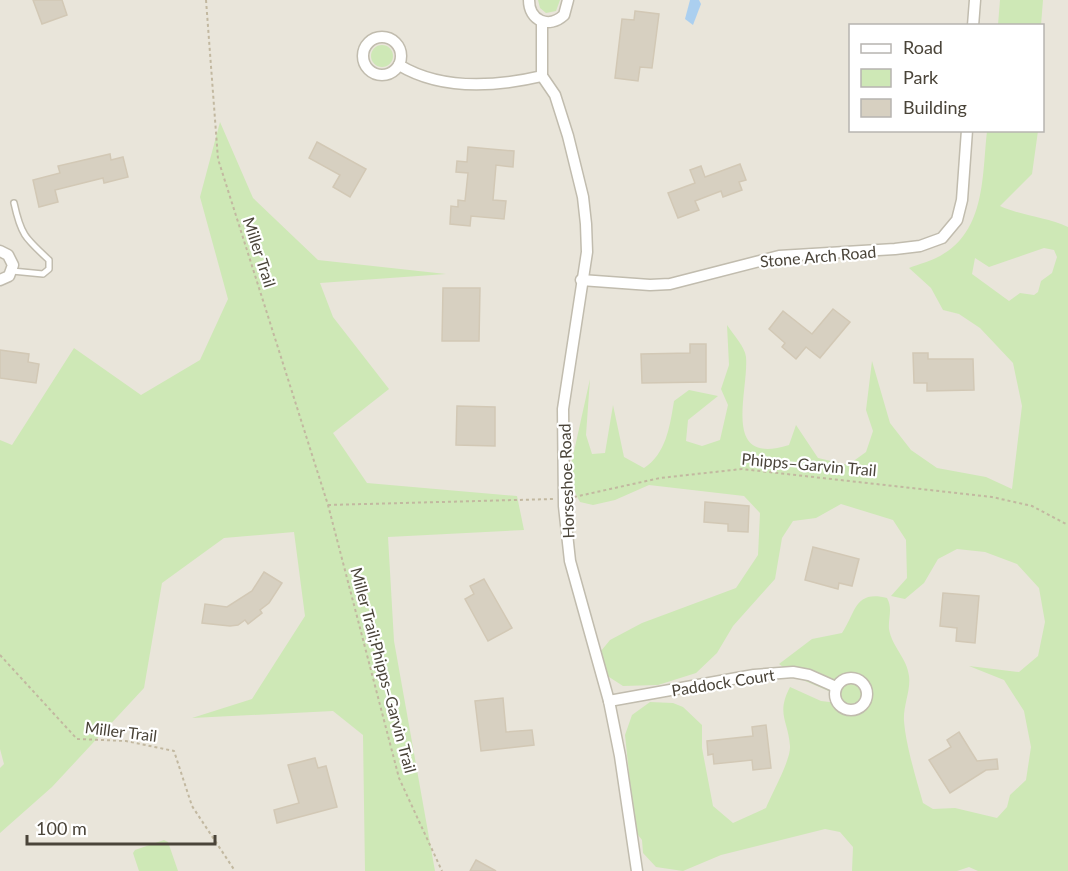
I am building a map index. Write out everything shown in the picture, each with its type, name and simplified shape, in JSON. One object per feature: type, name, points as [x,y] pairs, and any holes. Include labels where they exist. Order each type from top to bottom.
[{"type":"street","points":[[529,0],[532,13],[542,22],[560,20],[567,10],[568,0]]},
{"type":"street","points":[[973,24],[975,0]]},
{"type":"street","name":"Horseshoe Road","points":[[542,22],[542,76],[555,95],[583,197],[586,252],[563,409],[563,499],[570,561],[609,701],[620,756],[637,871]]},
{"type":"street","points":[[399,65],[423,77],[462,84],[502,84],[542,76]]},
{"type":"street","name":"Stone Arch Road","points":[[581,280],[650,285],[670,284],[779,256],[903,248],[920,246],[942,238],[957,220],[962,200],[967,132]]},
{"type":"street","points":[[0,251],[11,259],[12,271],[0,280]]},
{"type":"street","name":"Paddock Court","points":[[609,701],[754,675],[787,673],[809,675],[836,687]]},
{"type":"lane","points":[[12,271],[43,274],[49,268],[49,260],[27,241],[19,229],[15,203]]},
{"type":"path","name":"Miller Trail","points":[[206,0],[218,159],[328,505]]},
{"type":"path","name":"Phipps–Garvin Trail","points":[[328,505],[563,499],[660,478],[742,469],[992,497],[1032,506],[1068,525]]},
{"type":"path","name":"Miller Trail;Phipps–Garvin Trail","points":[[328,505],[399,778],[442,871]]},
{"type":"path","name":"Miller Trail","points":[[0,655],[77,739],[126,741],[174,751],[192,807],[235,871]]},
{"type":"shaded area","points":[[0,0],[1068,0],[1068,871],[0,871]]},
{"type":"green space","points":[[538,0],[560,0],[556,11],[546,13],[540,8]]},
{"type":"green space","points":[[1000,0],[1043,0],[1041,24],[998,24]]},
{"type":"green space","points":[[382,45],[390,48],[393,56],[390,64],[382,67],[374,64],[371,56],[374,48]]},
{"type":"green space","points":[[220,122],[253,198],[318,260],[446,274],[320,283],[333,317],[389,389],[333,433],[367,483],[517,496],[524,530],[388,537],[394,641],[435,871],[365,871],[363,735],[333,711],[192,718],[252,699],[305,616],[294,532],[224,538],[162,583],[144,688],[52,787],[0,833],[0,768],[4,764],[0,749],[0,440],[12,445],[74,348],[141,395],[200,360],[228,299],[200,197]]},
{"type":"green space","points":[[987,132],[1038,132],[1032,174],[1000,206],[1068,227],[1068,871],[978,871],[969,867],[957,871],[852,871],[853,847],[840,832],[825,829],[721,855],[683,871],[656,867],[643,853],[642,840],[635,831],[625,735],[632,715],[650,702],[673,703],[683,707],[702,725],[702,748],[713,806],[733,823],[766,808],[790,752],[783,711],[790,687],[821,701],[838,703],[831,692],[798,678],[779,664],[812,639],[842,633],[857,605],[868,597],[887,598],[890,606],[889,629],[908,670],[909,687],[904,715],[905,731],[923,803],[933,809],[955,808],[997,818],[1007,807],[1010,795],[1026,780],[1031,747],[1024,711],[1004,680],[969,666],[1019,672],[1038,656],[1045,622],[1039,588],[1017,564],[985,552],[957,549],[938,559],[924,583],[905,599],[891,596],[907,578],[906,540],[893,520],[841,504],[816,518],[793,521],[782,538],[775,579],[733,626],[717,653],[696,673],[658,685],[623,686],[606,675],[601,651],[610,640],[642,623],[736,588],[758,555],[760,513],[744,496],[649,485],[615,500],[593,505],[580,502],[571,485],[571,465],[590,379],[586,435],[592,454],[605,453],[613,405],[624,457],[644,468],[657,455],[666,439],[674,401],[689,390],[718,396],[688,420],[686,441],[702,446],[720,440],[728,405],[721,389],[729,365],[727,325],[741,345],[746,357],[743,422],[746,436],[754,445],[767,449],[789,445],[796,425],[818,458],[848,465],[866,452],[873,431],[866,410],[872,361],[890,423],[911,450],[937,468],[986,477],[1012,489],[1022,406],[1013,363],[980,328],[959,314],[943,310],[931,288],[909,268],[940,256],[955,245],[966,232],[974,217],[982,183]],"holes":[[[1044,248],[1054,250],[1057,257],[1052,273],[1041,281],[1038,292],[1034,295],[1020,293],[1009,301],[972,274],[975,258],[989,267]]]},
{"type":"green space","points":[[164,840],[168,842],[178,871],[139,871],[133,853],[135,850]]},
{"type":"water","points":[[690,0],[699,0],[701,4],[693,25],[685,19]]},
{"type":"building","points":[[33,0],[62,0],[67,15],[42,24]]},
{"type":"building","points":[[635,11],[659,14],[652,68],[640,67],[638,81],[615,78],[622,19],[634,20]]},
{"type":"building","points":[[317,142],[366,169],[350,197],[333,187],[340,175],[309,158]]},
{"type":"building","points":[[468,147],[514,151],[513,167],[496,165],[493,200],[506,201],[504,219],[471,216],[470,226],[450,224],[451,206],[458,207],[458,200],[465,201],[468,173],[456,172],[457,161],[467,162]]},
{"type":"building","points":[[110,154],[111,160],[123,157],[128,177],[104,183],[103,178],[55,190],[58,202],[39,207],[33,180],[60,173],[58,166]]},
{"type":"building","points":[[740,164],[746,180],[739,182],[742,190],[723,197],[721,191],[695,201],[699,210],[678,218],[668,193],[695,183],[690,170],[701,166],[705,177]]},
{"type":"building","points":[[443,288],[480,288],[479,341],[442,341]]},
{"type":"building","points":[[833,309],[850,322],[820,358],[806,347],[796,359],[782,347],[785,343],[769,329],[783,311],[812,334]]},
{"type":"building","points":[[690,344],[706,344],[706,382],[642,383],[641,354],[690,353]]},
{"type":"building","points":[[0,350],[29,354],[28,362],[39,364],[36,383],[0,378]]},
{"type":"building","points":[[913,353],[928,353],[928,359],[973,359],[974,390],[927,391],[927,383],[914,383]]},
{"type":"building","points":[[457,406],[495,407],[495,446],[456,445]]},
{"type":"building","points":[[705,502],[749,506],[748,532],[728,531],[728,524],[704,522]]},
{"type":"building","points":[[813,547],[859,559],[852,586],[839,583],[838,589],[805,580]]},
{"type":"building","points":[[264,572],[282,583],[269,603],[260,610],[262,613],[248,624],[245,620],[238,625],[230,626],[202,623],[205,604],[227,607],[252,591]]},
{"type":"building","points":[[484,579],[512,628],[488,641],[465,599],[474,594],[470,586]]},
{"type":"building","points":[[943,593],[979,596],[975,643],[956,641],[957,628],[940,626]]},
{"type":"building","points":[[503,698],[506,732],[532,730],[534,745],[481,751],[475,701]]},
{"type":"building","points":[[766,725],[771,768],[753,770],[752,760],[714,764],[713,754],[708,755],[707,741],[753,736],[752,727]]},
{"type":"building","points":[[959,732],[977,761],[997,759],[998,769],[986,770],[950,793],[929,760],[951,747],[947,740]]},
{"type":"building","points":[[315,758],[318,768],[326,766],[337,807],[277,823],[274,810],[299,803],[288,765]]},
{"type":"building","points":[[476,860],[496,871],[470,871]]}]
